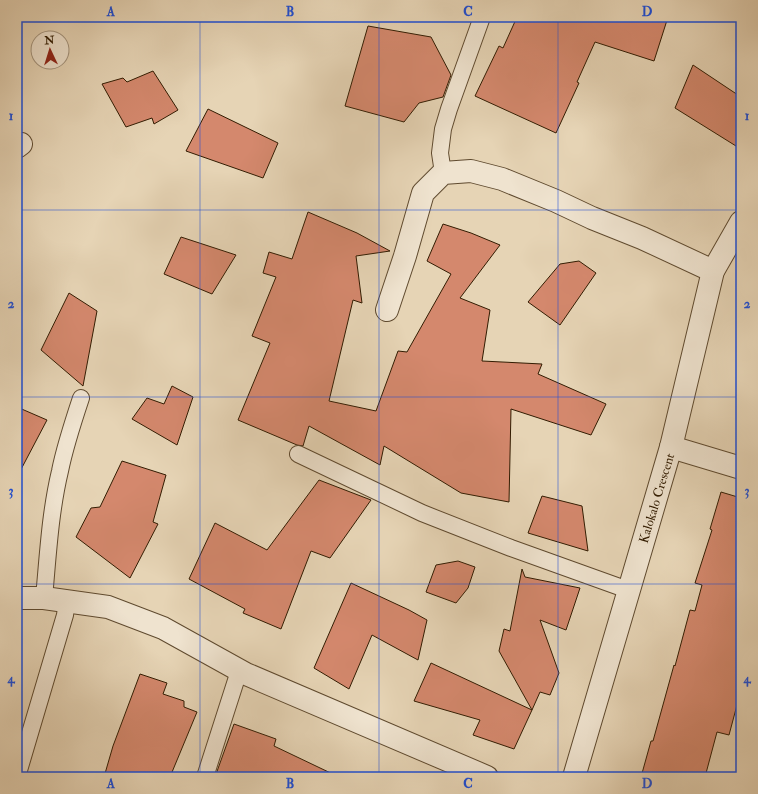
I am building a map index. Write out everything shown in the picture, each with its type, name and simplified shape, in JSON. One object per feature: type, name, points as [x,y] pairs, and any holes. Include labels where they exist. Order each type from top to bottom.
[{"type":"street","points":[[387,310],[405,256],[423,193],[443,173],[471,171],[502,179],[642,238],[713,271]]},
{"type":"street","name":"Kalokalo Crescent","points":[[574,777],[671,447],[713,271],[741,222]]},
{"type":"street","points":[[671,447],[741,468]]},
{"type":"street","points":[[17,598],[44,598],[108,607],[163,628],[239,670],[487,777]]},
{"type":"lane","points":[[443,173],[440,154],[443,129],[448,109],[482,17]]},
{"type":"lane","points":[[44,598],[53,504],[69,434],[81,398]]},
{"type":"lane","points":[[298,454],[422,513],[511,548],[628,590]]},
{"type":"lane","points":[[17,777],[67,601]]},
{"type":"lane","points":[[205,777],[239,670]]},
{"type":"building","points":[[517,17],[668,17],[654,61],[595,42],[577,82],[579,83],[556,133],[475,96],[499,46],[503,48]]},
{"type":"building","points":[[368,26],[431,37],[451,75],[443,97],[419,103],[404,122],[345,106]]},
{"type":"building","points":[[693,65],[741,97],[741,129],[736,146],[675,108]]},
{"type":"building","points":[[153,71],[178,110],[154,124],[152,118],[126,127],[102,84],[123,78],[127,82]]},
{"type":"building","points":[[208,109],[278,143],[263,178],[186,151]]},
{"type":"building","points":[[308,212],[357,233],[390,251],[356,256],[362,303],[353,300],[329,401],[376,411],[398,351],[407,352],[451,274],[427,261],[443,224],[471,233],[500,245],[460,298],[490,310],[482,361],[542,364],[538,374],[606,404],[591,435],[511,409],[509,502],[461,493],[384,446],[380,465],[309,426],[303,446],[297,445],[238,420],[270,343],[252,336],[276,277],[263,273],[269,252],[292,259]]},
{"type":"building","points":[[181,237],[236,255],[212,294],[164,274]]},
{"type":"building","points":[[579,261],[596,273],[560,325],[528,302],[560,264]]},
{"type":"building","points":[[69,293],[97,311],[83,386],[41,350]]},
{"type":"building","points":[[172,386],[193,397],[177,445],[132,419],[147,398],[164,404]]},
{"type":"building","points":[[17,407],[47,420],[17,477]]},
{"type":"building","points":[[122,461],[166,475],[153,522],[158,524],[130,578],[76,537],[91,508],[100,507]]},
{"type":"building","points":[[319,480],[371,500],[330,558],[311,551],[281,629],[243,613],[245,609],[189,579],[215,523],[267,550]]},
{"type":"building","points":[[721,492],[741,498],[741,690],[729,735],[717,732],[705,777],[641,777],[651,741],[653,741],[690,610],[695,611],[702,585],[695,583],[712,530],[710,529]]},
{"type":"building","points":[[542,496],[582,506],[588,551],[528,533]]},
{"type":"building","points":[[458,561],[475,567],[468,588],[456,603],[426,592],[436,565]]},
{"type":"building","points":[[522,569],[525,577],[580,588],[566,630],[540,620],[559,673],[550,695],[540,692],[532,710],[499,651],[504,629],[510,631]]},
{"type":"building","points":[[351,583],[427,620],[418,660],[372,635],[349,689],[314,668]]},
{"type":"building","points":[[431,663],[532,710],[514,749],[473,735],[480,720],[414,701]]},
{"type":"building","points":[[140,674],[167,683],[163,694],[184,701],[184,707],[197,712],[170,777],[104,777],[113,746]]},
{"type":"building","points":[[234,724],[276,739],[274,746],[339,777],[215,777]]}]
